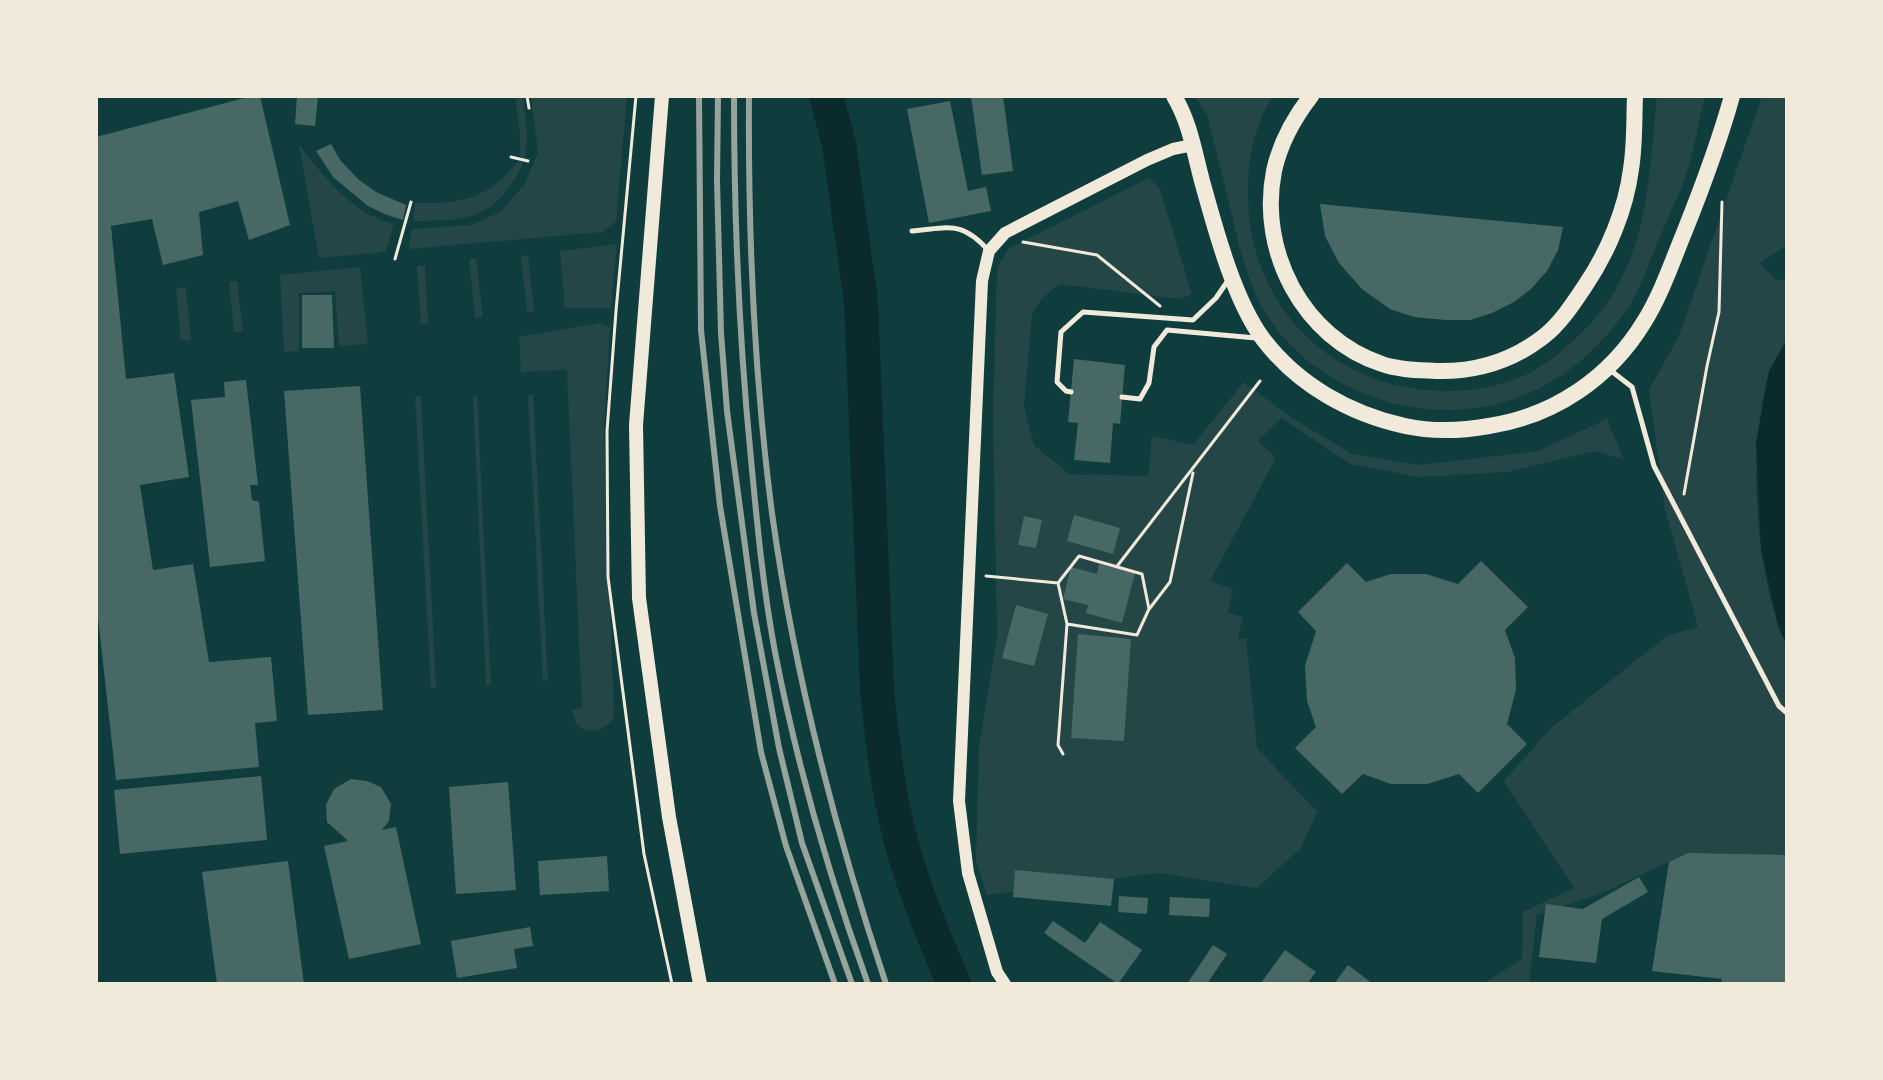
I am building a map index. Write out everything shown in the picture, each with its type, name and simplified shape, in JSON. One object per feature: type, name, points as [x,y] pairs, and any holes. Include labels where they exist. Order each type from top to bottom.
[{"type":"main road","points":[[662,96],[636,425],[639,598],[669,817],[700,984]]},
{"type":"main road","points":[[1174,96],[1187,119],[1215,226],[1232,275],[1263,338],[1310,385],[1343,405],[1380,420],[1421,430],[1461,431],[1507,423],[1544,412],[1581,391],[1607,368],[1645,321],[1716,153],[1732,96]]},
{"type":"main road","points":[[1311,96],[1283,142],[1274,169],[1270,197],[1274,240],[1289,284],[1306,311],[1327,333],[1353,352],[1384,365],[1451,371],[1484,366],[1516,355],[1545,336],[1577,298],[1609,244],[1622,208],[1631,169],[1635,96]]},
{"type":"street","points":[[1005,984],[997,972],[968,873],[959,801],[982,281],[989,251],[1005,233],[1147,160],[1193,145]]},
{"type":"lane","points":[[912,231],[957,227],[975,235],[989,251]]},
{"type":"lane","points":[[1071,392],[1057,382],[1061,332],[1083,312],[1193,320],[1216,298],[1232,275]]},
{"type":"lane","points":[[1122,397],[1140,399],[1149,383],[1154,347],[1167,330],[1263,338]]},
{"type":"lane","points":[[1607,368],[1632,387],[1654,466],[1779,706],[1787,713]]},
{"type":"path","points":[[527,96],[529,108]]},
{"type":"path","points":[[511,157],[528,161]]},
{"type":"path","points":[[395,259],[411,202]]},
{"type":"path","points":[[1680,513],[1719,312],[1722,202]]},
{"type":"path","points":[[1015,240],[1097,255],[1177,319]]},
{"type":"path","points":[[1117,566],[1260,381]]},
{"type":"path","points":[[1067,624],[1137,635],[1149,609],[1170,582],[1193,469]]},
{"type":"path","points":[[1058,583],[1079,556],[1117,566],[1142,574],[1149,609]]},
{"type":"path","points":[[982,575],[1058,583]]},
{"type":"path","points":[[1058,583],[1067,624],[1058,745],[1063,754]]},
{"type":"shaded area","points":[[515,96],[523,98],[527,134],[525,158],[520,157]]},
{"type":"shaded area","points":[[531,96],[627,96],[616,221],[603,232],[408,249],[412,229],[472,225],[500,212],[524,185],[538,153]]},
{"type":"shaded area","points":[[1195,96],[1273,96],[1257,130],[1249,169],[1252,236],[1264,274],[1283,308],[1308,338],[1338,361],[1373,378],[1412,388],[1454,391],[1496,385],[1526,375],[1558,354],[1594,320],[1619,283],[1636,242],[1649,180],[1657,96],[1705,96],[1683,184],[1639,289],[1611,330],[1588,355],[1562,375],[1533,391],[1502,403],[1470,409],[1436,410],[1381,400],[1341,383],[1306,359],[1277,329],[1258,299],[1247,272],[1207,115]]},
{"type":"shaded area","points":[[1762,96],[1787,96],[1787,245],[1760,263],[1775,280],[1787,279],[1788,328],[1786,341],[1769,373],[1762,404],[1756,474],[1757,511],[1767,584],[1787,646],[1787,855],[1688,853],[1600,894],[1537,915],[1529,984],[1483,984],[1522,959],[1523,912],[1574,888],[1504,781],[1552,727],[1667,636],[1698,627],[1665,509],[1649,390],[1679,336]]},
{"type":"shaded area","points":[[299,145],[352,203],[394,224],[385,252],[319,258]]},
{"type":"shaded area","points":[[518,161],[524,162],[514,181],[492,206],[480,213],[451,220],[413,221],[415,203],[473,197],[496,184]]},
{"type":"shaded area","points":[[1149,178],[1159,187],[1192,294],[1179,299],[1060,284],[1042,298],[1032,314],[1024,407],[1034,445],[1069,474],[1148,476],[1152,436],[1193,445],[1244,382],[1292,418],[1352,454],[1419,465],[1538,451],[1607,419],[1624,460],[1595,451],[1507,472],[1419,477],[1351,464],[1282,418],[1258,441],[1276,458],[1210,581],[1233,589],[1228,613],[1243,617],[1238,638],[1246,639],[1257,748],[1317,812],[1301,848],[1257,888],[1157,873],[987,895],[976,861],[979,748],[997,636],[993,415],[997,268],[1008,249]]},
{"type":"shaded area","points":[[617,244],[611,308],[565,308],[560,251]]},
{"type":"shaded area","points":[[528,255],[534,311],[527,312],[521,256]]},
{"type":"shaded area","points":[[476,258],[483,317],[475,318],[469,259]]},
{"type":"shaded area","points":[[417,266],[425,266],[428,323],[421,324]]},
{"type":"shaded area","points":[[360,267],[368,344],[339,346],[335,291],[299,293],[299,351],[284,352],[280,275]]},
{"type":"shaded area","points":[[237,281],[243,331],[234,332],[229,282]]},
{"type":"shaded area","points":[[186,287],[191,340],[181,341],[176,288]]},
{"type":"shaded area","points":[[599,323],[610,327],[604,428],[614,717],[602,729],[592,731],[577,725],[572,710],[582,708],[567,370],[521,372],[519,337]]},
{"type":"shaded area","points":[[1787,339],[1787,646],[1778,626],[1761,549],[1756,443],[1769,371]]},
{"type":"shaded area","points":[[528,395],[533,395],[548,681],[543,681]]},
{"type":"shaded area","points":[[415,396],[421,396],[436,687],[431,688]]},
{"type":"shaded area","points":[[473,396],[477,396],[491,685],[486,685]]},
{"type":"building","points":[[260,96],[290,225],[249,240],[238,201],[199,212],[203,255],[163,265],[152,219],[111,226],[126,379],[174,373],[189,477],[140,485],[153,570],[193,564],[209,662],[271,657],[277,721],[255,723],[259,767],[116,780],[96,599],[96,137]]},
{"type":"building","points":[[297,96],[318,96],[315,126],[295,124]]},
{"type":"building","points":[[971,96],[1003,96],[1013,171],[982,175]]},
{"type":"building","points":[[950,101],[968,191],[986,187],[991,211],[929,223],[907,109]]},
{"type":"building","points":[[331,144],[340,160],[358,179],[376,192],[406,205],[403,220],[368,206],[333,177],[316,151]]},
{"type":"building","points":[[1320,204],[1563,227],[1558,250],[1547,271],[1514,302],[1470,320],[1414,317],[1390,309],[1362,289],[1339,263],[1325,236]]},
{"type":"building","points":[[302,295],[332,295],[334,348],[302,348]]},
{"type":"building","points":[[1074,359],[1125,365],[1120,424],[1113,423],[1110,463],[1074,460],[1078,423],[1068,422]]},
{"type":"building","points":[[246,380],[258,485],[250,485],[252,500],[259,502],[265,561],[210,567],[191,400],[225,397],[224,382]]},
{"type":"building","points":[[360,386],[383,710],[308,715],[284,391]]},
{"type":"building","points":[[1074,515],[1120,528],[1113,554],[1067,541]]},
{"type":"building","points":[[1024,516],[1042,520],[1036,548],[1018,545]]},
{"type":"building","points":[[1481,561],[1528,607],[1505,630],[1515,658],[1516,690],[1507,724],[1527,744],[1478,793],[1459,774],[1427,784],[1391,784],[1363,774],[1342,794],[1295,748],[1316,727],[1307,701],[1305,666],[1316,631],[1298,612],[1347,563],[1366,582],[1391,574],[1426,574],[1458,584]]},
{"type":"building","points":[[1099,564],[1135,573],[1122,623],[1086,613],[1088,605],[1063,599],[1071,567],[1097,574]]},
{"type":"building","points":[[1016,605],[1048,614],[1034,666],[1002,658]]},
{"type":"building","points":[[1078,634],[1131,639],[1124,741],[1071,738]]},
{"type":"building","points":[[261,776],[267,840],[120,854],[114,790]]},
{"type":"building","points":[[351,779],[381,787],[391,804],[389,821],[382,830],[396,827],[421,944],[349,959],[324,846],[348,841],[327,822],[326,805],[334,789]]},
{"type":"building","points":[[508,782],[516,890],[456,894],[449,787]]},
{"type":"building","points":[[1688,853],[1787,855],[1787,984],[1721,984],[1722,979],[1652,971],[1669,862]]},
{"type":"building","points":[[607,856],[609,891],[540,895],[538,861]]},
{"type":"building","points":[[288,861],[304,984],[217,984],[202,872]]},
{"type":"building","points":[[1015,870],[1114,879],[1111,906],[1013,897]]},
{"type":"building","points":[[1639,877],[1648,892],[1602,919],[1596,963],[1539,957],[1546,904],[1583,909]]},
{"type":"building","points":[[1119,896],[1148,898],[1147,914],[1118,912]]},
{"type":"building","points":[[1170,897],[1210,899],[1209,917],[1169,915]]},
{"type":"building","points":[[1053,921],[1085,943],[1100,922],[1142,950],[1118,984],[1044,933]]},
{"type":"building","points":[[530,927],[533,946],[514,949],[517,968],[457,978],[451,941]]},
{"type":"building","points":[[1213,945],[1227,954],[1207,984],[1187,984]]},
{"type":"building","points":[[1285,950],[1316,972],[1307,984],[1260,984]]},
{"type":"building","points":[[1348,965],[1373,984],[1340,984],[1336,981]]},
{"type":"waterway","points":[[826,96],[839,144],[861,302],[877,689],[886,768],[906,859],[954,984]]},
{"type":"railway","points":[[699,96],[701,330],[720,506],[761,752],[786,846],[835,984]]},
{"type":"railway","points":[[718,96],[721,333],[727,411],[754,613],[779,748],[802,843],[852,984]]},
{"type":"railway","points":[[734,96],[736,232],[743,368],[767,604],[804,778],[827,861],[868,984]]},
{"type":"railway","points":[[749,96],[751,253],[757,357],[766,461],[781,573],[804,692],[833,810],[886,984]]}]
